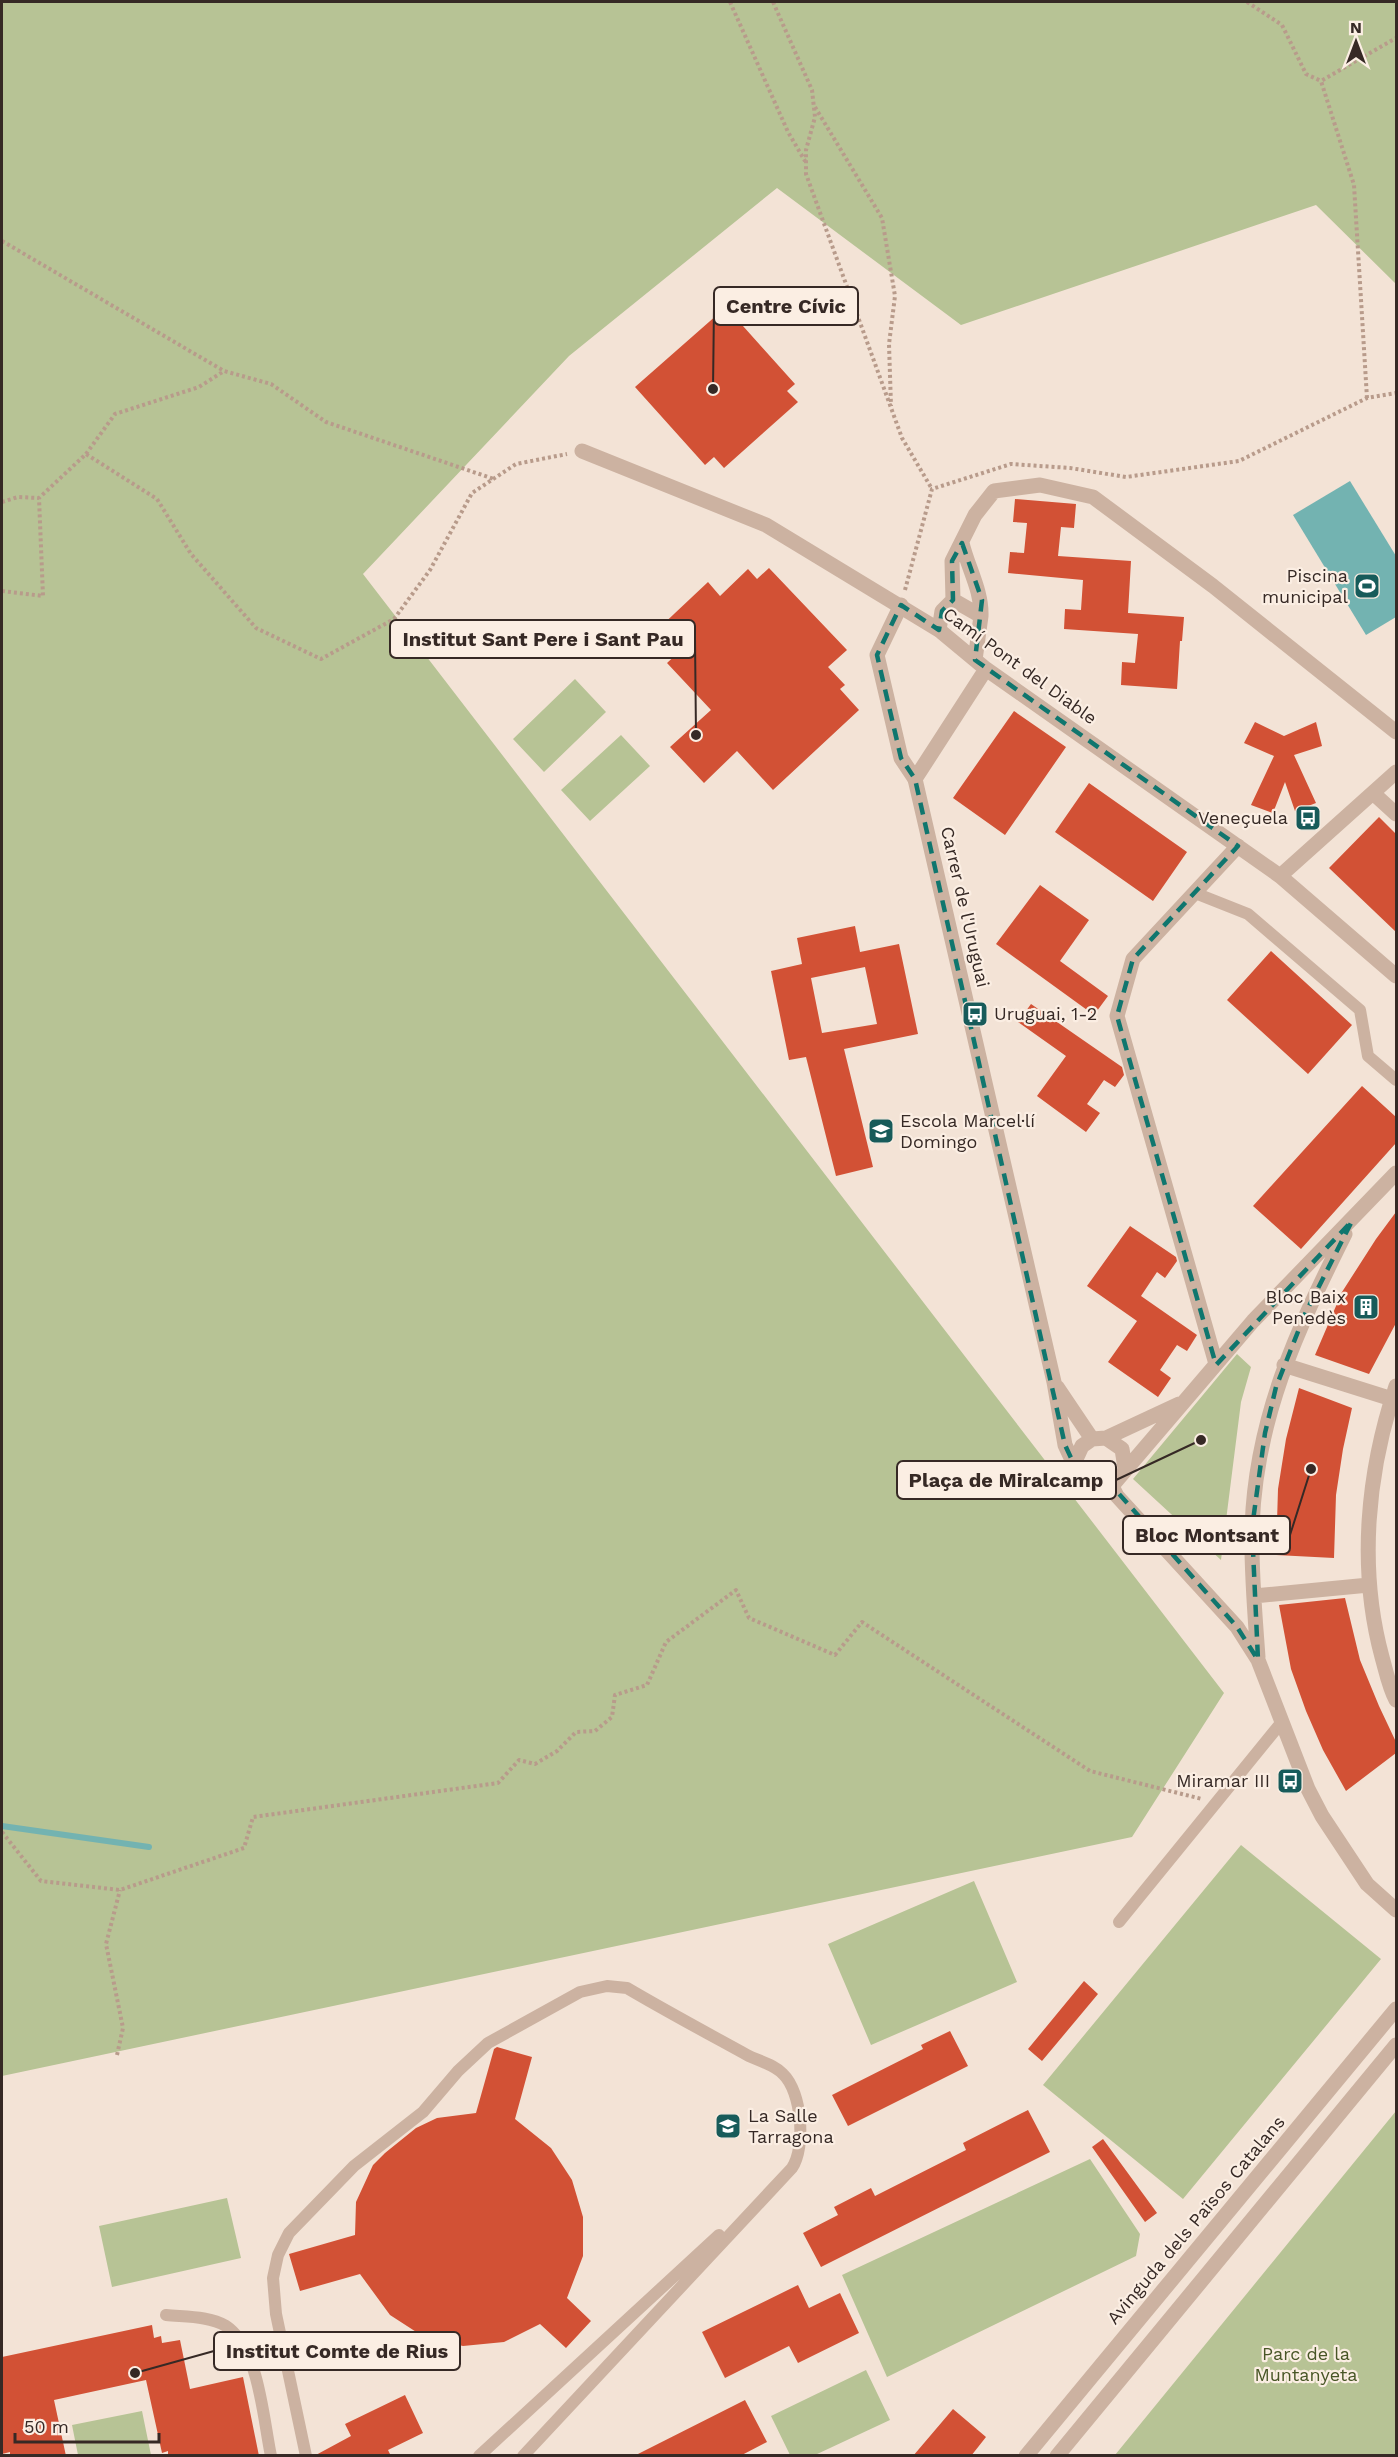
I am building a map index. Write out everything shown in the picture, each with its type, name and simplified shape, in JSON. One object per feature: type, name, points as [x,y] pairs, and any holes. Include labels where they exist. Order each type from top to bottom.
[{"type":"street","name":"Camí Pont del Diable","points":[[582,451],[766,525],[901,605],[939,630],[980,664],[1281,876],[1396,976]]},
{"type":"street","points":[[939,630],[942,611],[953,600],[952,561],[975,516],[994,491],[1040,485],[1093,497],[1213,586],[1396,732]]},
{"type":"street","points":[[915,779],[980,664],[982,600],[968,566],[963,543]]},
{"type":"street","points":[[953,600],[981,616]]},
{"type":"street","name":"Carrer de l'Uruguai","points":[[901,605],[877,655],[901,758],[915,779],[1054,1382],[1065,1445],[1080,1478]]},
{"type":"street","points":[[1281,876],[1396,772]]},
{"type":"street","points":[[1374,793],[1396,814]]},
{"type":"street","points":[[1216,1364],[1117,1016],[1133,959],[1238,846]]},
{"type":"street","points":[[1184,1401],[1082,1446],[1076,1459],[1080,1478],[1096,1488],[1112,1485],[1253,1322],[1396,1173]]},
{"type":"street","points":[[1258,1660],[1252,1528],[1256,1480],[1276,1386],[1305,1314],[1352,1221]]},
{"type":"street","points":[[1284,1365],[1394,1393],[1377,1457],[1368,1511],[1369,1586],[1378,1640],[1396,1700]]},
{"type":"street","points":[[1054,1382],[1099,1439],[1122,1449],[1125,1468]]},
{"type":"street","points":[[1112,1485],[1117,1496],[1237,1627],[1258,1660],[1308,1789],[1322,1816],[1367,1884],[1396,1910]]},
{"type":"street","points":[[1254,1596],[1369,1586]]},
{"type":"street","name":"Avinguda dels Països Catalans","points":[[1026,2456],[1396,2009]]},
{"type":"street","points":[[1057,2456],[1396,2044]]},
{"type":"lane","points":[[1195,893],[1248,914],[1360,1010],[1368,1056],[1396,1080]]},
{"type":"lane","points":[[1119,1922],[1281,1723]]},
{"type":"lane","points":[[306,2456],[276,2314],[273,2278],[278,2255],[289,2233],[354,2166],[423,2112],[458,2071],[488,2043],[580,1992],[608,1986],[627,1988],[755,2060],[782,2072],[791,2083],[794,2092],[799,2121],[798,2159],[792,2169],[523,2456]]},
{"type":"lane","points":[[479,2456],[792,2169]]},
{"type":"lane","points":[[166,2314],[205,2318],[225,2326],[241,2340],[252,2359],[271,2456]]},
{"type":"path","points":[[730,2],[788,132],[806,161]]},
{"type":"path","points":[[773,2],[812,90],[815,117],[806,150],[806,174],[902,438],[932,489],[901,605]]},
{"type":"path","points":[[1247,2],[1282,25],[1306,74],[1321,81],[1354,185],[1367,398]]},
{"type":"path","points":[[1321,81],[1396,38]]},
{"type":"path","points":[[814,104],[882,218],[895,296],[889,344],[891,410]]},
{"type":"path","points":[[2,241],[224,371],[271,384],[326,422],[494,479]]},
{"type":"path","points":[[2,502],[18,497],[39,498],[86,454],[115,414],[199,387],[224,371]]},
{"type":"path","points":[[932,489],[1011,464],[1070,468],[1126,477],[1239,461],[1367,398],[1396,393]]},
{"type":"path","points":[[86,454],[158,499],[191,554],[256,628],[321,659],[394,619],[430,570],[472,493],[516,464],[582,451]]},
{"type":"path","points":[[2,591],[43,596],[39,498]]},
{"type":"path","points":[[2,1832],[41,1881],[120,1890],[244,1848],[253,1817],[498,1784],[519,1760],[535,1764],[557,1751],[576,1732],[595,1731],[612,1718],[615,1695],[647,1685],[666,1642],[736,1590],[749,1618],[835,1655],[862,1622],[1090,1771],[1216,1802]]},
{"type":"path","points":[[117,2055],[123,2028],[106,1944],[120,1890]]},
{"type":"highlighted area","points":[[962,543],[982,600],[975,660],[1238,846],[1133,959],[1117,1016],[1216,1365],[1352,1221],[1305,1314],[1276,1387],[1265,1433],[1252,1528],[1258,1660],[1237,1627],[1112,1486],[1096,1488],[1080,1477],[1065,1445],[915,779],[901,758],[877,655],[901,605],[939,630],[942,611],[953,600],[952,561]]},
{"type":"green space","points":[[2,2],[1396,2],[1396,284],[1316,205],[961,325],[777,188],[569,356],[363,574],[1224,1693],[1132,1837],[2,2076]]},
{"type":"green space","points":[[575,679],[606,712],[544,772],[513,739]]},
{"type":"green space","points":[[621,735],[650,766],[590,821],[561,790]]},
{"type":"green space","points":[[1237,1354],[1251,1367],[1241,1402],[1221,1560],[1133,1479]]},
{"type":"green space","points":[[1241,1845],[1381,1959],[1183,2199],[1043,2085]]},
{"type":"green space","points":[[974,1881],[1017,1982],[871,2045],[828,1944]]},
{"type":"green space","name":"Parc de la Muntanyeta","points":[[1396,2111],[1396,2455],[1115,2455]]},
{"type":"green space","points":[[1090,2159],[1140,2234],[1136,2256],[887,2377],[842,2275]]},
{"type":"green space","points":[[227,2198],[241,2258],[112,2287],[99,2226]]},
{"type":"green space","points":[[866,2370],[890,2420],[815,2455],[790,2455],[771,2416]]},
{"type":"green space","points":[[142,2411],[151,2455],[78,2455],[72,2425]]},
{"type":"water","name":"Piscina municipal","points":[[1350,481],[1396,556],[1396,617],[1366,635],[1293,515]]},
{"type":"building","points":[[726,307],[795,384],[787,391],[798,402],[724,468],[714,457],[705,465],[635,387]]},
{"type":"building","points":[[1015,499],[1076,504],[1074,528],[1061,527],[1058,556],[1131,561],[1128,613],[1184,617],[1177,689],[1121,685],[1122,662],[1135,663],[1138,634],[1064,629],[1065,609],[1081,610],[1083,580],[1008,573],[1010,552],[1024,553],[1027,523],[1013,522]]},
{"type":"building","points":[[769,568],[847,650],[828,667],[845,685],[840,689],[859,710],[773,790],[737,751],[704,783],[670,747],[711,710],[667,663],[679,652],[657,630],[708,582],[720,596],[748,569],[757,579]]},
{"type":"building","points":[[1014,711],[1066,747],[1005,835],[953,798]]},
{"type":"building","points":[[1255,722],[1284,736],[1316,722],[1322,746],[1294,755],[1316,803],[1295,811],[1285,782],[1273,813],[1251,805],[1274,756],[1244,743]]},
{"type":"building","points":[[1089,783],[1187,852],[1153,901],[1055,832]]},
{"type":"building","points":[[1379,817],[1396,834],[1396,932],[1329,868]]},
{"type":"building","points":[[1040,885],[1089,920],[1060,961],[1108,996],[1094,1015],[996,944]]},
{"type":"building","points":[[855,926],[860,952],[899,944],[918,1034],[844,1049],[873,1167],[836,1176],[806,1057],[789,1060],[771,971],[802,964],[797,938]],"holes":[[[865,967],[877,1024],[822,1033],[811,978]]]},
{"type":"building","points":[[1271,951],[1352,1025],[1308,1074],[1227,1000]]},
{"type":"building","points":[[1031,1004],[1122,1067],[1124,1075],[1115,1087],[1104,1080],[1087,1104],[1100,1113],[1086,1132],[1037,1096],[1066,1056],[1018,1022]]},
{"type":"building","points":[[1362,1086],[1396,1117],[1396,1143],[1301,1249],[1253,1206]]},
{"type":"building","name":"Bloc Baix Penedès","points":[[1396,1212],[1396,1323],[1369,1374],[1315,1355],[1342,1292]]},
{"type":"building","points":[[1130,1226],[1176,1257],[1177,1261],[1165,1278],[1157,1272],[1141,1296],[1197,1335],[1187,1351],[1177,1345],[1160,1370],[1171,1378],[1158,1397],[1108,1362],[1137,1321],[1087,1286]]},
{"type":"building","points":[[1299,1388],[1352,1408],[1336,1495],[1334,1558],[1276,1555],[1278,1489],[1286,1439]]},
{"type":"building","points":[[1345,1598],[1360,1660],[1396,1742],[1396,1753],[1346,1791],[1323,1750],[1306,1711],[1291,1669],[1279,1605]]},
{"type":"building","points":[[1084,1981],[1098,1994],[1042,2061],[1028,2049]]},
{"type":"building","points":[[950,2031],[968,2066],[848,2126],[832,2095],[923,2049],[921,2045]]},
{"type":"building","points":[[497,2047],[532,2057],[515,2119],[551,2148],[572,2180],[583,2217],[583,2256],[567,2298],[591,2321],[566,2348],[540,2324],[504,2342],[463,2346],[424,2337],[390,2315],[360,2274],[300,2291],[289,2254],[355,2235],[356,2202],[373,2165],[416,2128],[437,2118],[476,2113],[494,2049]]},
{"type":"building","points":[[1028,2110],[1050,2152],[821,2267],[803,2233],[838,2215],[834,2207],[871,2188],[875,2196],[966,2150],[963,2143]]},
{"type":"building","points":[[1103,2139],[1157,2213],[1145,2222],[1092,2147]]},
{"type":"building","points":[[798,2285],[809,2308],[840,2293],[859,2333],[798,2363],[789,2346],[725,2378],[702,2332]]},
{"type":"building","points":[[152,2325],[154,2338],[161,2336],[162,2343],[180,2340],[190,2389],[243,2377],[259,2456],[168,2456],[168,2451],[162,2453],[146,2380],[54,2400],[66,2456],[10,2456],[10,2452],[2,2454],[2,2357]]},
{"type":"building","points":[[405,2395],[423,2433],[388,2450],[391,2456],[314,2456],[351,2436],[345,2424]]},
{"type":"building","points":[[745,2400],[767,2442],[740,2456],[634,2456]]},
{"type":"building","points":[[953,2409],[986,2437],[971,2456],[913,2456]]},
{"type":"waterway","points":[[2,1826],[149,1847]]},
{"type":"place","name":"Centre Cívic","points":[[713,389]]},
{"type":"place","name":"Piscina municipal","points":[[1367,586]]},
{"type":"place","name":"Institut Sant Pere i Sant Pau","points":[[696,735]]},
{"type":"place","name":"Veneçuela","points":[[1308,818]]},
{"type":"place","name":"Uruguai, 1-2","points":[[975,1014]]},
{"type":"place","name":"Escola Marcel·lí Domingo","points":[[881,1131]]},
{"type":"place","name":"Bloc Baix Penedès","points":[[1366,1307]]},
{"type":"place","name":"Plaça de Miralcamp","points":[[1201,1440]]},
{"type":"place","name":"Bloc Montsant","points":[[1311,1469]]},
{"type":"place","name":"Miramar III","points":[[1290,1781]]},
{"type":"place","name":"La Salle Tarragona","points":[[728,2126]]},
{"type":"place","name":"Institut Comte de Rius","points":[[135,2373]]}]
